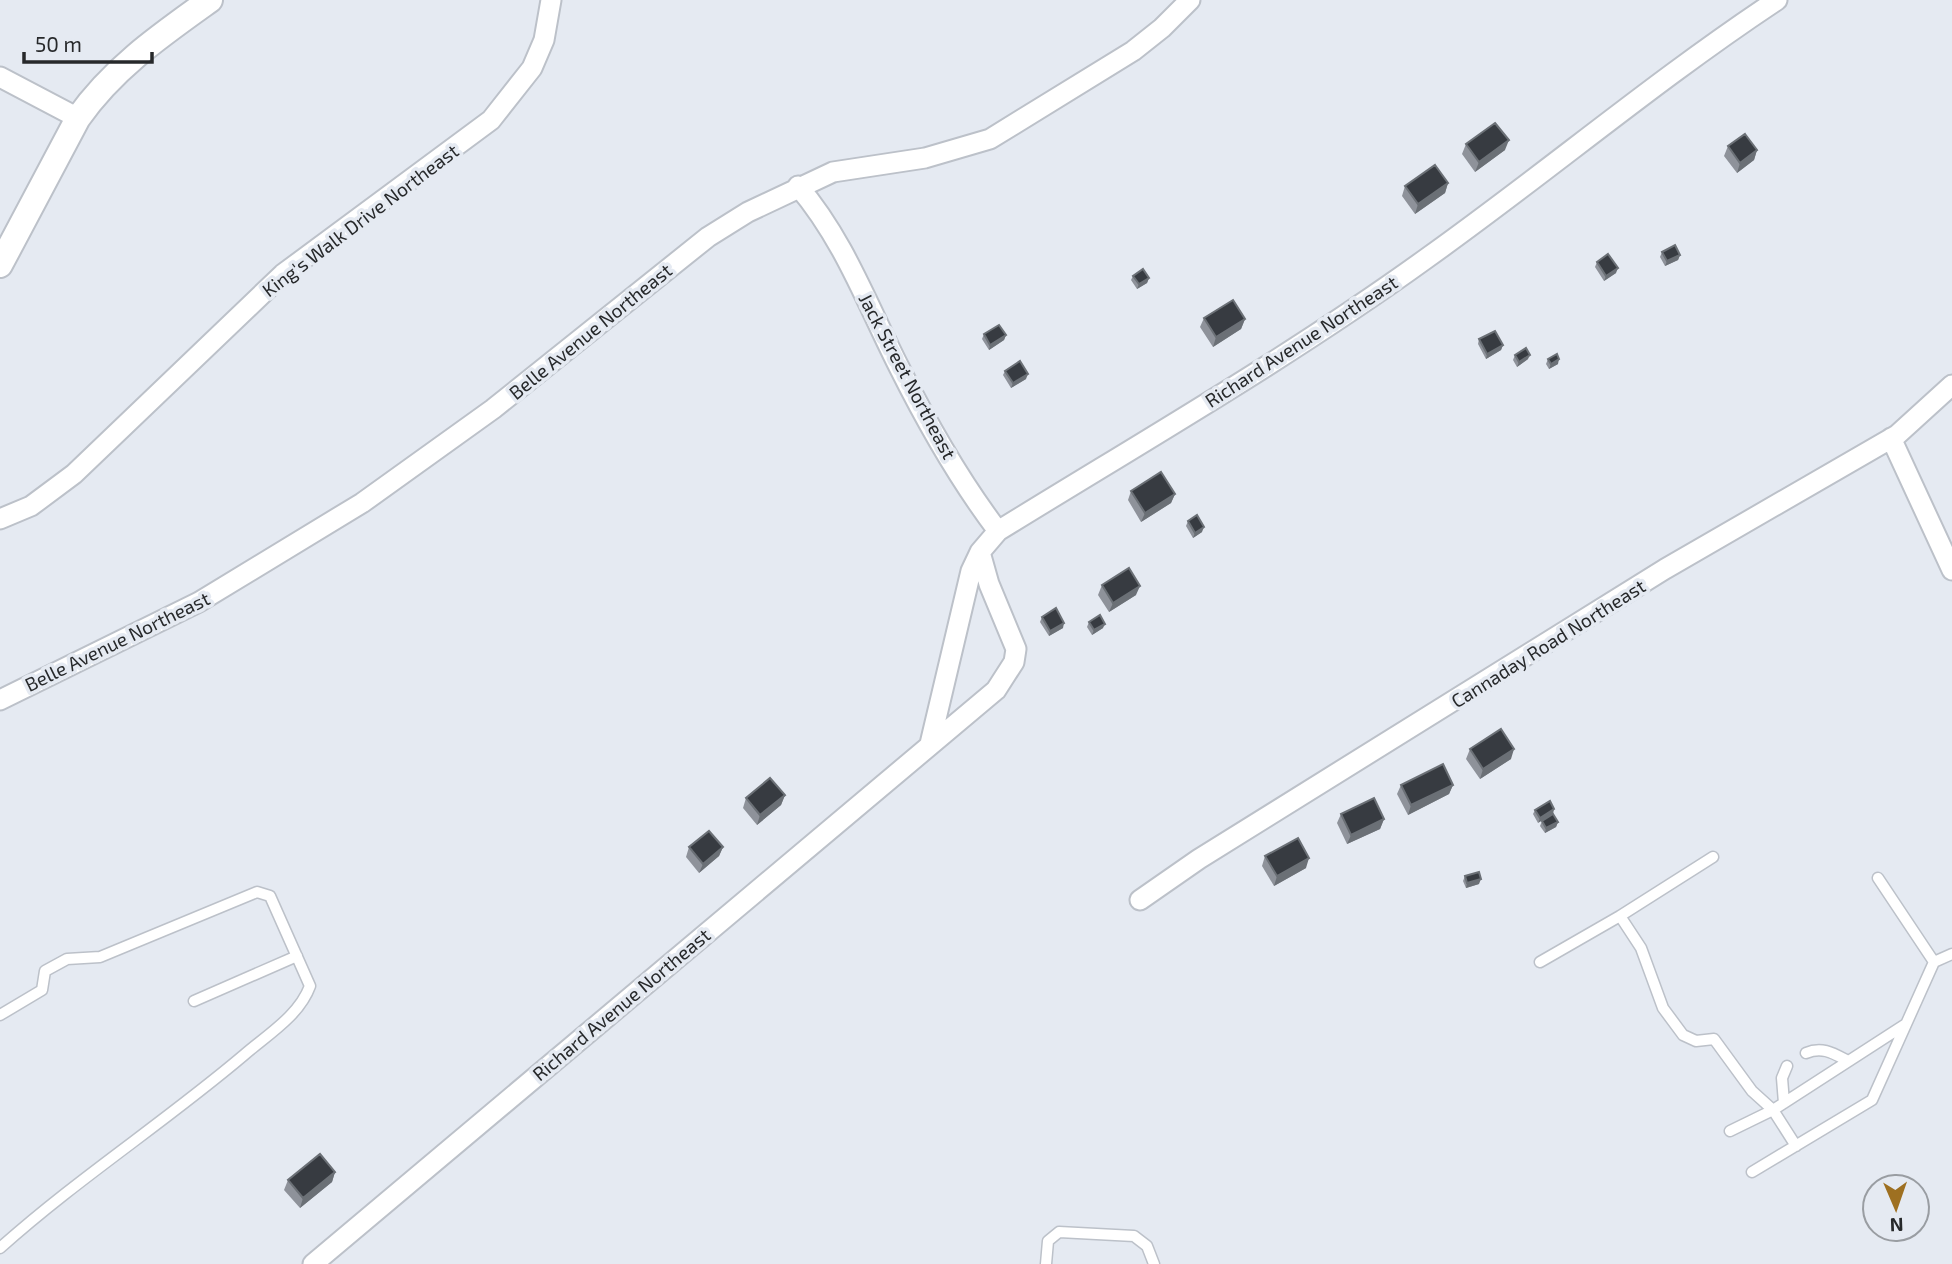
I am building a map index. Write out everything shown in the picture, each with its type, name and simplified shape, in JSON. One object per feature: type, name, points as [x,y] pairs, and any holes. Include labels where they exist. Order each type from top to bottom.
[{"type":"street","points":[[0,265],[78,118],[116,73],[210,0]]},
{"type":"street","name":"King's Walk Drive Northeast","points":[[0,519],[31,506],[74,474],[283,274],[491,120],[532,68],[544,40],[551,0]]},
{"type":"street","name":"Belle Avenue Northeast","points":[[0,700],[199,602],[362,503],[493,409],[708,237],[798,186],[833,172],[925,158],[990,139],[1133,51],[1162,28],[1190,0]]},
{"type":"street","name":"Richard Avenue Northeast","points":[[930,744],[971,571],[980,552],[998,531],[1227,389],[1415,267],[1679,69],[1777,0]]},
{"type":"street","points":[[0,77],[78,118]]},
{"type":"street","name":"Jack Street Northeast","points":[[798,186],[836,235],[900,370],[969,490],[998,531]]},
{"type":"street","name":"Cannaday Road Northeast","points":[[1140,900],[1199,859],[1664,569],[1891,438],[1924,413],[1952,384]]},
{"type":"street","points":[[1891,438],[1952,570]]},
{"type":"street","name":"Richard Avenue Northeast","points":[[313,1264],[996,690],[1014,662],[1015,641],[999,609],[980,552]]},
{"type":"lane","points":[[1539,962],[1620,916],[1713,857]]},
{"type":"lane","points":[[1878,878],[1934,962]]},
{"type":"lane","points":[[0,1015],[42,990],[46,971],[67,959],[100,957],[257,892],[270,896],[310,986],[306,998],[288,1017],[181,1108],[0,1248]]},
{"type":"lane","points":[[1620,916],[1641,948],[1663,1007],[1683,1035],[1696,1041],[1714,1039],[1752,1091],[1773,1110],[1796,1146]]},
{"type":"lane","points":[[1752,1172],[1872,1100],[1934,962],[1952,954]]},
{"type":"lane","points":[[194,1001],[297,956]]},
{"type":"lane","points":[[1730,1131],[1773,1110],[1907,1024]]},
{"type":"lane","points":[[1806,1053],[1815,1049],[1829,1051],[1848,1061]]},
{"type":"lane","points":[[1784,1103],[1782,1078],[1787,1066]]},
{"type":"lane","points":[[1046,1264],[1048,1241],[1059,1232],[1134,1236],[1147,1246],[1154,1264]]},
{"type":"building","points":[[1495,123],[1509,140],[1479,162],[1466,144]]},
{"type":"building","points":[[1745,134],[1757,150],[1740,163],[1728,146]]},
{"type":"building","points":[[1435,165],[1448,183],[1418,204],[1405,186]]},
{"type":"building","points":[[1675,245],[1680,255],[1667,261],[1662,252]]},
{"type":"building","points":[[1608,254],[1618,268],[1606,276],[1597,262]]},
{"type":"building","points":[[1143,269],[1149,278],[1139,284],[1133,276]]},
{"type":"building","points":[[1233,300],[1245,319],[1216,337],[1204,318]]},
{"type":"building","points":[[999,325],[1006,335],[990,345],[984,334]]},
{"type":"building","points":[[1495,331],[1503,345],[1487,354],[1479,339]]},
{"type":"building","points":[[1526,348],[1530,355],[1519,362],[1515,355]]},
{"type":"building","points":[[1557,354],[1559,359],[1551,364],[1548,359]]},
{"type":"building","points":[[1020,361],[1028,374],[1013,383],[1005,371]]},
{"type":"building","points":[[1161,472],[1175,494],[1145,513],[1131,491]]},
{"type":"building","points":[[1197,515],[1204,527],[1195,533],[1188,521]]},
{"type":"building","points":[[1129,568],[1140,586],[1113,603],[1102,585]]},
{"type":"building","points":[[1056,608],[1064,623],[1050,631],[1042,617]]},
{"type":"building","points":[[1100,615],[1105,624],[1094,630],[1089,622]]},
{"type":"building","points":[[1501,729],[1514,749],[1483,769],[1470,749]]},
{"type":"building","points":[[1443,764],[1453,785],[1411,805],[1401,785]]},
{"type":"building","points":[[770,778],[785,795],[760,815],[746,798]]},
{"type":"building","points":[[1374,798],[1384,819],[1351,835],[1341,814]]},
{"type":"building","points":[[1550,801],[1554,809],[1540,818],[1535,810]]},
{"type":"building","points":[[1553,814],[1558,822],[1546,828],[1542,821]]},
{"type":"building","points":[[709,831],[723,847],[703,864],[689,847]]},
{"type":"building","points":[[1298,838],[1309,858],[1277,876],[1265,856]]},
{"type":"building","points":[[1479,872],[1481,879],[1467,883],[1465,876]]},
{"type":"building","points":[[320,1154],[335,1172],[303,1198],[288,1180]]}]
